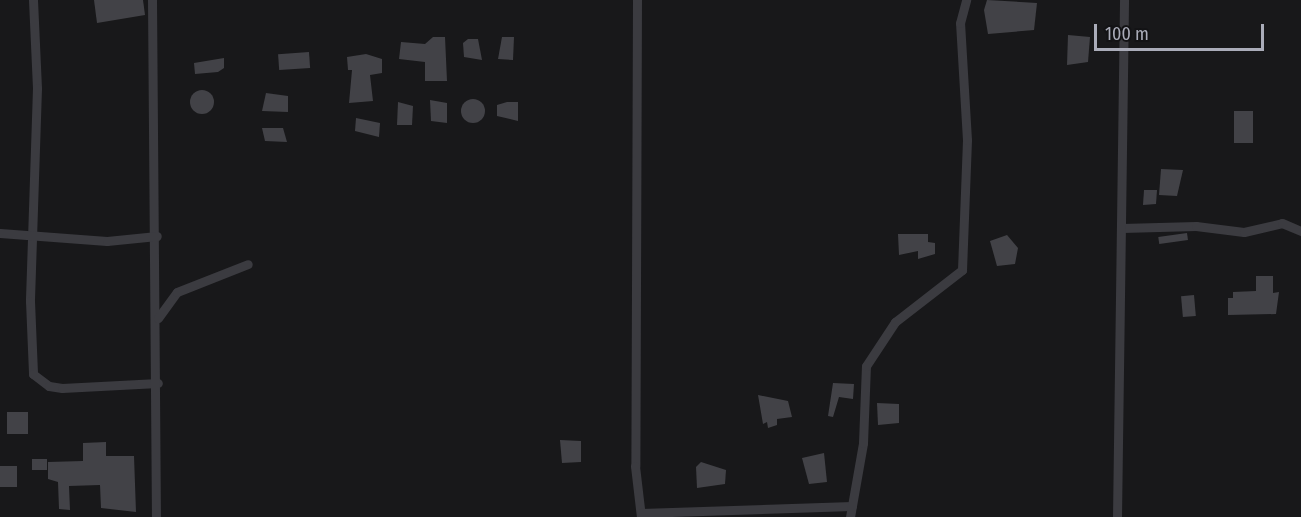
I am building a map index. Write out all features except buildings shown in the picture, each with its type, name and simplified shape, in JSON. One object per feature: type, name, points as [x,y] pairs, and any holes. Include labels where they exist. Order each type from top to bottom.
[{"type":"street","points":[[33,0],[37,100],[32,237],[31,360],[39,381],[62,388],[158,383]]},
{"type":"street","points":[[152,0],[157,236],[156,517]]},
{"type":"street","points":[[637,0],[635,466],[641,515],[852,506]]},
{"type":"street","points":[[1117,517],[1124,0]]},
{"type":"street","points":[[850,517],[863,443],[866,366],[895,322],[962,270],[967,172],[960,62],[966,2]]},
{"type":"street","points":[[1122,228],[1196,226],[1245,232],[1282,223],[1301,231]]},
{"type":"street","points":[[0,233],[107,241],[157,236]]},
{"type":"street","points":[[157,320],[177,292],[248,264]]}]
